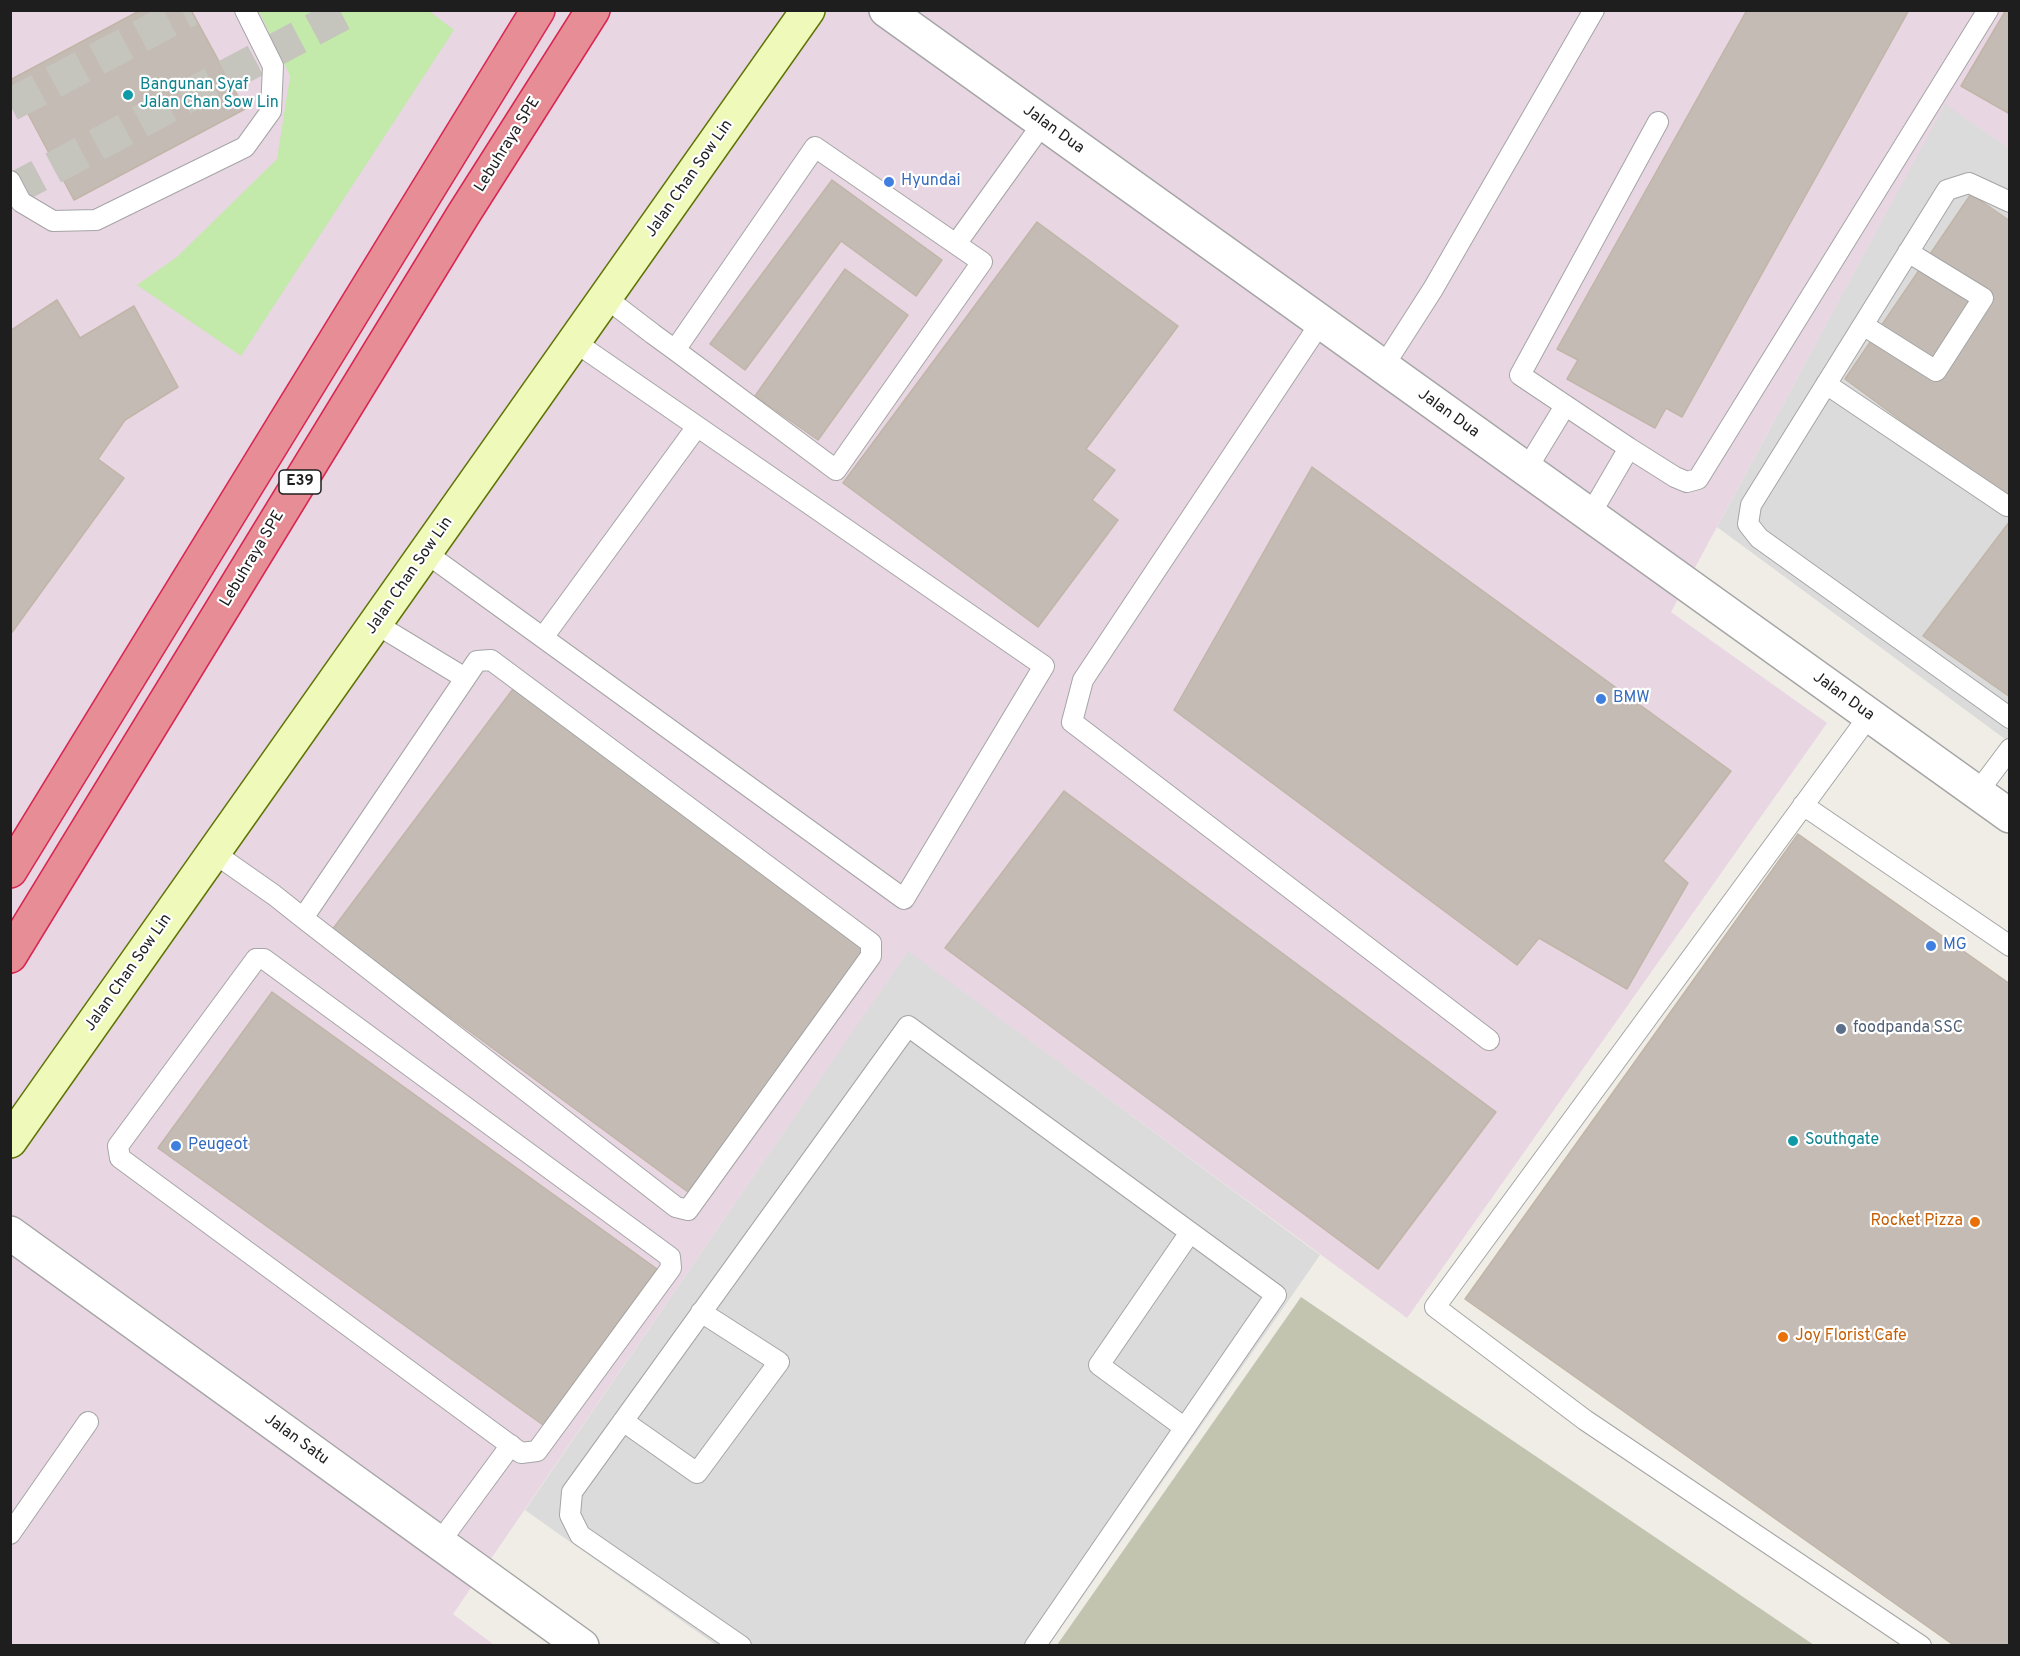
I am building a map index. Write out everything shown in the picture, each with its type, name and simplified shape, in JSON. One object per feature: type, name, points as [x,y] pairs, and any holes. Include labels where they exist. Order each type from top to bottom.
[{"type":"highway","name":"E39","points":[[10,871],[538,10]]},
{"type":"highway","name":"Lebuhraya SPE","points":[[10,956],[463,215],[593,10]]},
{"type":"street","name":"Jalan Chan Sow Lin","points":[[10,1142],[808,10]]},
{"type":"street","name":"Jalan Dua","points":[[886,10],[2010,816]]},
{"type":"street","name":"Jalan Satu","points":[[10,1233],[582,1646]]},
{"type":"lane","points":[[10,181],[21,202],[53,221],[96,220],[245,147],[271,111],[273,66],[245,10]]},
{"type":"lane","points":[[1383,367],[1433,290],[1594,10]]},
{"type":"lane","points":[[1658,122],[1520,375],[1629,448],[1687,482],[1698,479],[1988,10]]},
{"type":"lane","points":[[956,244],[1043,123]]},
{"type":"lane","points":[[606,298],[675,350],[836,470],[982,262],[815,147],[675,350]]},
{"type":"lane","points":[[2010,202],[1969,183],[1947,189],[1751,505],[1748,524],[1759,538],[2010,718]]},
{"type":"lane","points":[[1863,325],[1936,371],[1983,298],[1908,252]]},
{"type":"lane","points":[[1321,322],[1083,680],[1072,722],[1489,1040]]},
{"type":"lane","points":[[426,553],[544,636],[904,899],[1044,666],[696,428],[575,342]]},
{"type":"lane","points":[[1826,384],[2007,506]]},
{"type":"lane","points":[[1526,470],[1565,406]]},
{"type":"lane","points":[[544,636],[696,428]]},
{"type":"lane","points":[[1590,515],[1629,448]]},
{"type":"lane","points":[[376,624],[465,678]]},
{"type":"lane","points":[[214,852],[303,918],[676,1208],[688,1209],[871,956],[871,943],[491,660],[477,661],[303,918]]},
{"type":"lane","points":[[1869,716],[1435,1307],[1585,1420],[1922,1646]]},
{"type":"lane","points":[[1977,793],[2010,749]]},
{"type":"lane","points":[[1803,805],[2010,946]]},
{"type":"lane","points":[[256,959],[264,959],[670,1257],[670,1268],[537,1451],[521,1453],[511,1445],[120,1158],[118,1146],[256,959]]},
{"type":"lane","points":[[741,1646],[580,1534],[570,1515],[572,1492],[908,1026],[1189,1234],[1276,1295],[1035,1646]]},
{"type":"lane","points":[[1185,1428],[1099,1365],[1189,1234]]},
{"type":"lane","points":[[623,1421],[697,1473],[778,1362],[701,1311]]},
{"type":"lane","points":[[10,1534],[88,1422]]},
{"type":"lane","points":[[440,1543],[511,1445]]},
{"type":"shaded area","points":[[11,11],[2009,11],[2009,148],[1945,104],[1671,612],[1827,723],[1407,1318],[908,951],[453,1614],[494,1645],[11,1646]]},
{"type":"shaded area","points":[[1945,103],[2009,148],[2009,742],[1717,527]]},
{"type":"shaded area","points":[[908,950],[1320,1255],[1049,1645],[716,1645],[525,1510]]},
{"type":"shaded area","points":[[1301,1297],[1814,1645],[1057,1645]]},
{"type":"green space","points":[[259,11],[429,11],[454,30],[241,356],[137,285],[177,257],[277,159],[290,76]]},
{"type":"building","name":"Bangunan Syaf Jalan Chan Sow Lin","points":[[141,10],[191,10],[245,109],[74,200],[10,80]]},
{"type":"building","points":[[1747,10],[1909,10],[1682,417],[1666,408],[1655,428],[1567,379],[1578,360],[1557,349]]},
{"type":"building","points":[[2006,10],[2010,10],[2010,114],[1961,86]]},
{"type":"building","points":[[832,180],[942,260],[916,296],[841,241],[745,370],[710,344]]},
{"type":"building","points":[[1971,194],[2010,221],[2010,501],[1845,379]]},
{"type":"building","points":[[1037,222],[1178,326],[1086,449],[1115,470],[1092,500],[1118,520],[1038,627],[843,483]]},
{"type":"building","points":[[845,269],[908,315],[818,440],[755,396]]},
{"type":"building","points":[[57,300],[80,338],[134,306],[178,387],[125,420],[98,459],[124,478],[10,635],[10,331]]},
{"type":"building","points":[[1312,467],[1731,771],[1663,861],[1688,883],[1627,989],[1539,938],[1517,965],[1174,710]]},
{"type":"building","points":[[2010,521],[2010,697],[1923,636]]},
{"type":"building","points":[[513,689],[869,950],[688,1192],[332,930]]},
{"type":"building","points":[[1064,791],[1496,1112],[1378,1269],[945,948]]},
{"type":"building","name":"Southgate","points":[[1798,834],[2010,984],[2010,1646],[1955,1646],[1465,1299]]},
{"type":"building","points":[[272,992],[657,1269],[543,1425],[158,1148]]},
{"type":"tunnel","points":[[10,105],[190,10]]},
{"type":"tunnel","points":[[10,191],[350,10]]},
{"type":"place","name":"Bangunan Syaf Jalan Chan Sow Lin","points":[[128,95]]},
{"type":"place","name":"Hyundai","points":[[889,182]]},
{"type":"place","name":"BMW","points":[[1601,699]]},
{"type":"place","name":"MG","points":[[1931,946]]},
{"type":"place","name":"foodpanda SSC","points":[[1841,1029]]},
{"type":"place","name":"Southgate","points":[[1793,1141]]},
{"type":"place","name":"Peugeot","points":[[176,1146]]},
{"type":"place","name":"Rocket Pizza","points":[[1975,1222]]},
{"type":"place","name":"Joy Florist Cafe","points":[[1783,1337]]}]
